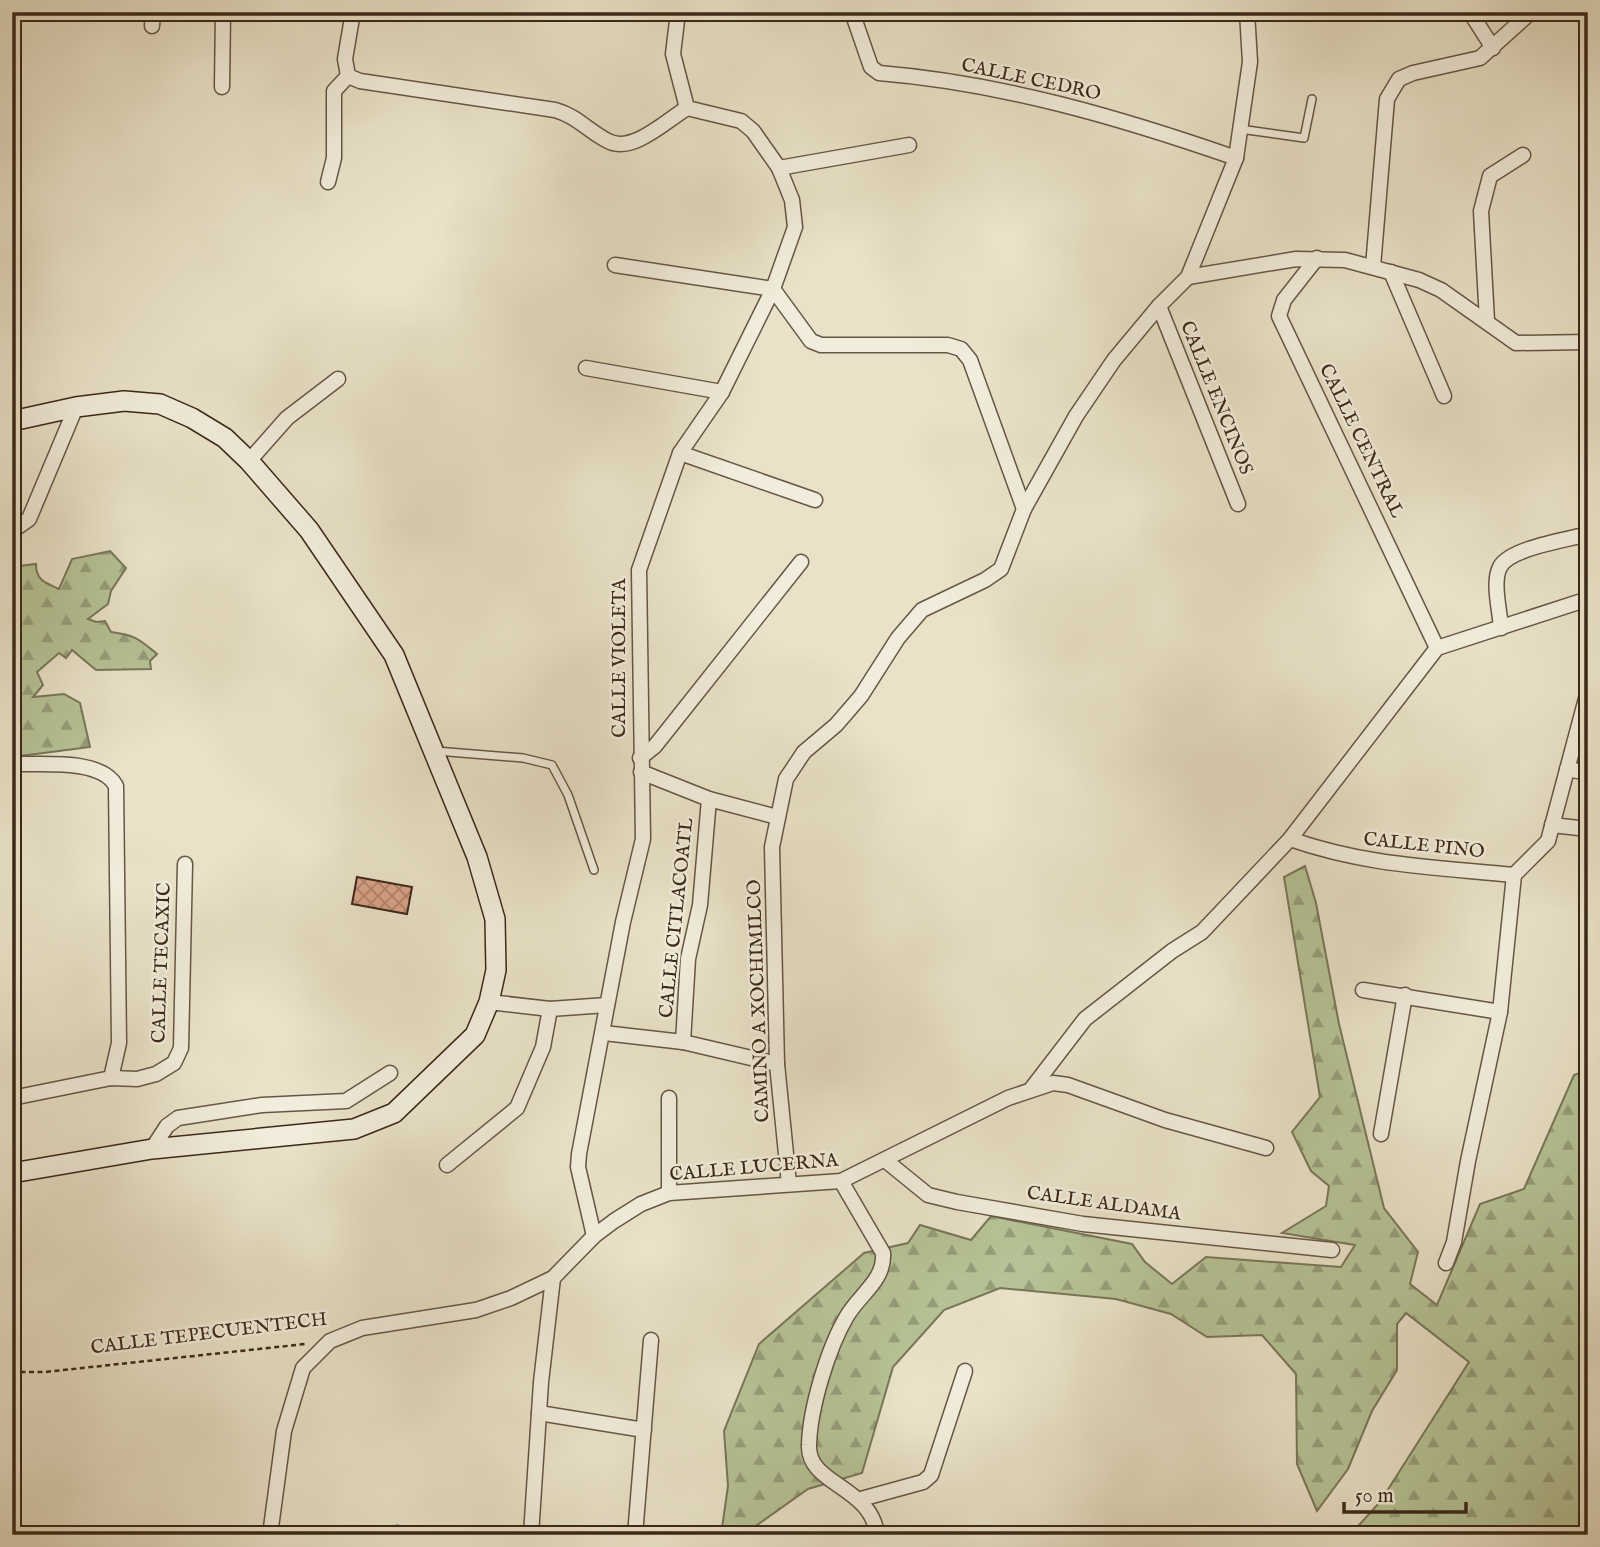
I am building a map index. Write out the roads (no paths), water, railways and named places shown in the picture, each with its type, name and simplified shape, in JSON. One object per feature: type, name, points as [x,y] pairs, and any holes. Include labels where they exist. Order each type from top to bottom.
[{"type":"main road","points":[[12,421],[76,407],[124,401],[160,404],[192,418],[225,438],[249,461],[309,530],[394,654],[436,751],[477,857],[495,919],[496,970],[489,1002],[475,1035],[394,1113],[354,1129],[152,1149],[12,1174]]},
{"type":"street","points":[[222,87],[223,12]]},
{"type":"street","points":[[348,76],[345,59],[353,12]]},
{"type":"street","points":[[348,76],[360,81],[569,114],[608,141],[621,145],[634,142],[687,108],[673,54],[678,12]]},
{"type":"street","name":"CALLE CEDRO","points":[[852,12],[871,67],[879,73],[1027,97],[1136,123],[1236,158]]},
{"type":"street","points":[[1188,277],[1236,158],[1250,62],[1247,12]]},
{"type":"street","points":[[1470,12],[1493,48]]},
{"type":"street","points":[[1373,267],[1387,100],[1399,79],[1413,73],[1480,58],[1531,12]]},
{"type":"street","points":[[328,182],[334,158],[334,91],[348,76]]},
{"type":"street","name":"CALLE VIOLETA","points":[[594,1236],[579,1167],[579,1154],[595,1062],[604,1032],[607,1005],[643,839],[639,570],[680,453],[722,392],[774,289],[795,228],[796,216],[779,168],[753,131],[741,121],[687,108]]},
{"type":"street","points":[[779,168],[909,145]]},
{"type":"street","points":[[1487,321],[1481,211],[1490,177],[1523,155]]},
{"type":"street","points":[[1188,277],[1317,258],[1373,267],[1441,290],[1487,321],[1502,336],[1516,343],[1588,342]]},
{"type":"street","name":"CALLE CENTRAL","points":[[1317,258],[1284,300],[1279,316],[1437,648]]},
{"type":"street","points":[[615,265],[774,289],[811,341],[821,345],[948,345],[961,349],[970,360],[1024,509]]},
{"type":"street","points":[[1391,272],[1444,396]]},
{"type":"street","name":"CAMINO A XOCHIMILCO","points":[[789,1184],[777,1064],[772,847],[786,779],[804,752],[836,725],[861,696],[898,638],[922,610],[985,580],[1000,569],[1024,509],[1076,416],[1114,360],[1159,306],[1188,277]]},
{"type":"street","name":"CALLE ENCINOS","points":[[1159,306],[1238,504]]},
{"type":"street","points":[[586,368],[722,392]]},
{"type":"street","points":[[249,461],[287,418],[338,379]]},
{"type":"street","points":[[12,531],[29,519],[76,407]]},
{"type":"street","points":[[680,453],[816,500]]},
{"type":"street","points":[[1501,628],[1498,579],[1501,566],[1513,554],[1588,534]]},
{"type":"street","points":[[777,817],[709,799],[640,765],[801,562]]},
{"type":"street","points":[[1032,1088],[1085,1019],[1172,951],[1202,932],[1290,839],[1437,648],[1588,599]]},
{"type":"street","points":[[1446,1262],[1454,1242],[1468,1161],[1500,1012],[1514,875],[1548,841],[1588,691]]},
{"type":"street","points":[[12,764],[97,768],[111,777],[116,786],[119,1043],[111,1078]]},
{"type":"street","points":[[1567,769],[1588,773]]},
{"type":"street","name":"CALLE CITLACOATL","points":[[683,1042],[688,959],[700,905],[709,799]]},
{"type":"street","points":[[1552,825],[1588,829]]},
{"type":"street","name":"CALLE PINO","points":[[1290,839],[1331,853],[1387,865],[1514,875]]},
{"type":"street","name":"CALLE TECAXIC","points":[[12,1098],[111,1078],[137,1079],[156,1074],[174,1063],[181,1048],[185,863]]},
{"type":"street","points":[[1363,990],[1500,1012]]},
{"type":"street","points":[[1381,1134],[1405,995]]},
{"type":"street","points":[[489,1002],[550,1009],[607,1005]]},
{"type":"street","points":[[447,1165],[517,1108],[542,1047],[550,1009]]},
{"type":"street","points":[[604,1032],[683,1042],[777,1064]]},
{"type":"street","points":[[152,1149],[167,1126],[178,1118],[262,1105],[346,1101],[390,1073]]},
{"type":"street","points":[[1032,1088],[1052,1083],[1068,1085],[1165,1120],[1266,1147]]},
{"type":"street","name":"CALLE LUCERNA","points":[[594,1236],[641,1204],[669,1193],[715,1192],[841,1181],[1032,1088]]},
{"type":"street","points":[[669,1098],[669,1193]]},
{"type":"street","name":"CALLE ALDAMA","points":[[885,1160],[928,1195],[957,1202],[1083,1224],[1332,1250]]},
{"type":"street","points":[[841,1181],[883,1252],[884,1265],[846,1316],[817,1398],[809,1447],[813,1463],[826,1477],[861,1499],[870,1514],[877,1535]]},
{"type":"street","name":"CALLE TEPECUENTECH","points":[[270,1535],[284,1431],[303,1368],[330,1341],[362,1328],[477,1310],[553,1278],[594,1236]]},
{"type":"street","points":[[531,1535],[539,1413],[553,1278]]},
{"type":"street","points":[[635,1535],[651,1340]]},
{"type":"street","points":[[861,1499],[923,1482],[931,1475],[965,1371]]},
{"type":"street","points":[[539,1413],[644,1430]]},
{"type":"lane","points":[[1240,129],[1304,138],[1312,99]]},
{"type":"lane","points":[[436,751],[523,758],[552,765],[568,795],[594,870]]}]
